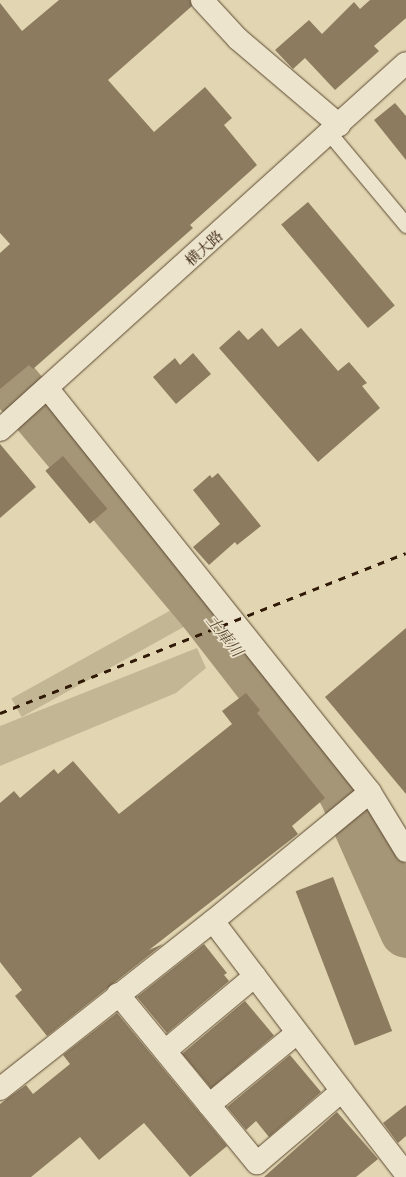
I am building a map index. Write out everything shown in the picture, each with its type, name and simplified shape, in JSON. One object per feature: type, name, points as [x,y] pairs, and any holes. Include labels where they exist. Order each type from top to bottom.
[{"type":"street","points":[[202,0],[238,39],[335,130]]},
{"type":"street","name":"横大路","points":[[0,430],[335,130],[406,63]]},
{"type":"street","points":[[36,399],[358,802],[406,851]]},
{"type":"street","points":[[0,1088],[213,921],[358,802]]},
{"type":"street","points":[[213,921],[406,1174]]},
{"type":"street","points":[[165,1051],[255,976]]},
{"type":"street","points":[[118,994],[209,1105],[258,1170],[342,1091]]},
{"type":"street","points":[[209,1105],[297,1033]]},
{"type":"lane","points":[[335,130],[406,225]]},
{"type":"shaded area","points":[[182,604],[192,622],[22,717],[11,699]]},
{"type":"shaded area","points":[[197,648],[206,668],[176,693],[0,766],[0,726]]},
{"type":"building","points":[[59,0],[190,0],[192,6],[108,80],[154,132],[205,87],[232,118],[224,125],[257,165],[190,225],[193,228],[33,369],[29,365],[0,389],[0,253],[10,244],[0,233],[0,3],[22,31]]},
{"type":"building","points":[[370,0],[406,0],[406,18],[374,46],[379,51],[335,90],[305,58],[293,69],[275,50],[309,20],[322,34],[354,2],[360,9]]},
{"type":"building","points":[[395,103],[406,116],[406,160],[374,120]]},
{"type":"building","points":[[308,202],[395,305],[368,328],[281,224]]},
{"type":"building","points":[[262,328],[278,347],[301,328],[338,371],[349,362],[367,383],[362,386],[380,408],[318,462],[219,348],[239,330],[248,340]]},
{"type":"building","points":[[193,353],[211,374],[176,404],[153,377],[175,358],[180,365]]},
{"type":"building","points":[[0,444],[36,487],[0,518]]},
{"type":"building","points":[[63,456],[107,509],[90,524],[45,471]]},
{"type":"building","points":[[218,473],[261,526],[237,545],[235,542],[209,565],[193,547],[220,524],[193,490],[210,475],[212,478]]},
{"type":"building","points":[[406,628],[406,794],[325,697]]},
{"type":"building","points":[[246,693],[260,710],[257,713],[325,798],[292,826],[298,834],[149,950],[163,944],[47,1036],[15,996],[22,990],[0,962],[0,803],[14,791],[20,798],[54,769],[58,774],[73,761],[119,814],[232,724],[222,711]]},
{"type":"building","points":[[333,877],[392,1031],[355,1045],[296,891]]},
{"type":"building","points":[[204,944],[227,973],[224,975],[229,981],[167,1033],[137,997]]},
{"type":"building","points":[[245,1001],[274,1035],[211,1088],[182,1054]]},
{"type":"building","points":[[117,1013],[227,1146],[190,1177],[144,1123],[99,1160],[80,1137],[31,1177],[0,1177],[0,1104],[26,1085],[33,1094],[70,1064],[63,1055]]},
{"type":"building","points":[[290,1055],[321,1092],[269,1137],[256,1121],[246,1130],[227,1107]]},
{"type":"building","points":[[406,1105],[406,1136],[398,1143],[383,1123]]},
{"type":"building","points":[[337,1112],[378,1159],[356,1177],[264,1177]]},
{"type":"waterway","name":"土庫川","points":[[0,368],[203,609],[344,791],[406,931]]},
{"type":"railway","points":[[0,713],[406,553]]}]
